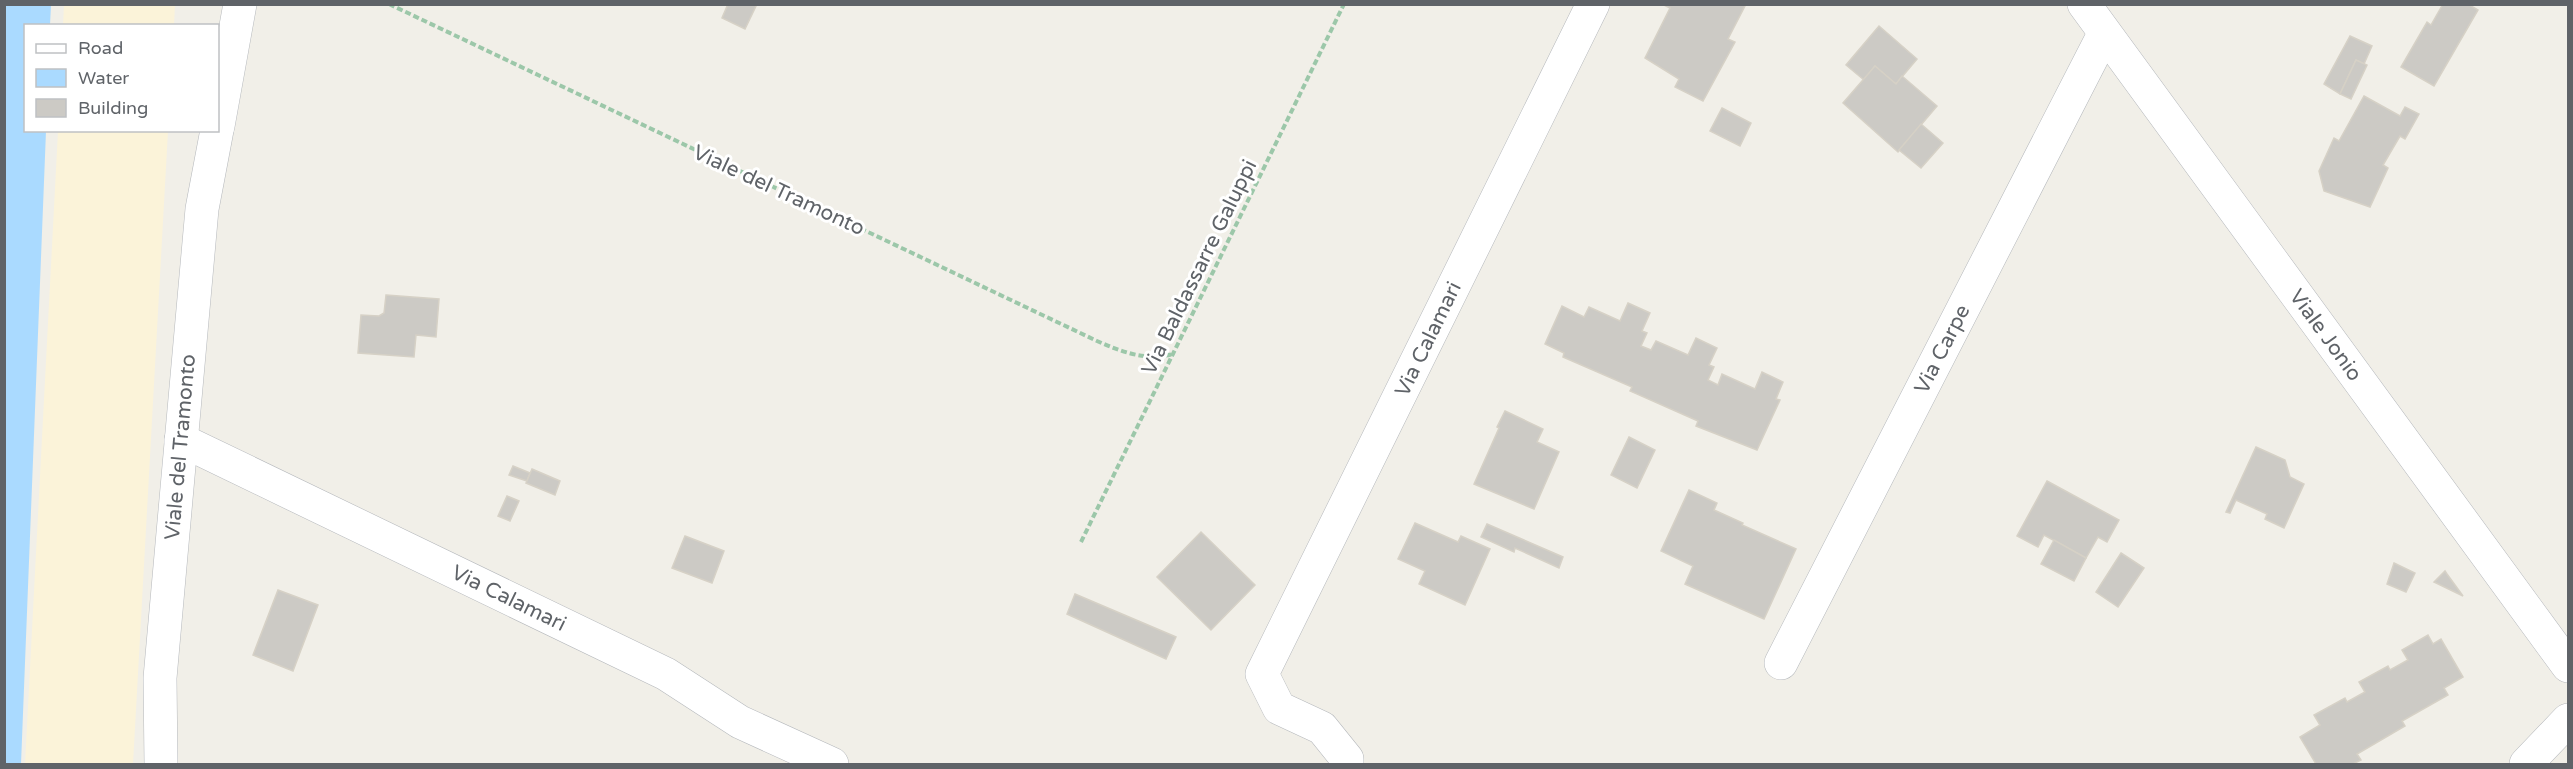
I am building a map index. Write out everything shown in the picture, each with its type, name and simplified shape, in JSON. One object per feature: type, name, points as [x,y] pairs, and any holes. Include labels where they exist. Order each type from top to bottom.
[{"type":"street","points":[[219,120],[240,4]]},
{"type":"street","name":"Via Calamari","points":[[1347,765],[1347,759],[1322,728],[1279,708],[1262,674],[1593,4]]},
{"type":"street","name":"Viale Jonio","points":[[2084,4],[2568,666]]},
{"type":"street","name":"Via Carpe","points":[[1780,663],[2104,34]]},
{"type":"street","name":"Viale del Tramonto","points":[[161,765],[160,678],[202,209],[217,132]]},
{"type":"street","name":"Via Calamari","points":[[181,440],[666,674],[740,722],[832,765]]},
{"type":"street","points":[[2526,765],[2568,720]]},
{"type":"path","name":"Viale del Tramonto","points":[[389,4],[1097,341],[1131,356],[1160,358],[1173,354]]},
{"type":"path","name":"Via Baldassarre Galuppi","points":[[1082,542],[1344,4]]},
{"type":"sand","points":[[64,5],[175,5],[174,24],[63,24]]},
{"type":"sand","points":[[58,132],[168,132],[133,764],[25,764]]},
{"type":"water","points":[[4,5],[51,5],[50,24],[24,24],[24,132],[46,132],[21,764],[4,764]]},
{"type":"building","points":[[728,4],[757,4],[745,29],[722,18]]},
{"type":"building","points":[[1662,4],[1746,4],[1728,39],[1735,42],[1703,101],[1675,87],[1679,79],[1645,58],[1670,8]]},
{"type":"building","points":[[2443,4],[2468,4],[2478,10],[2434,86],[2401,67],[2427,22],[2431,25]]},
{"type":"building","points":[[1879,26],[1917,59],[1896,84],[1875,66],[1864,80],[1846,65]]},
{"type":"building","points":[[2350,36],[2372,46],[2364,64],[2356,60],[2340,94],[2324,84]]},
{"type":"building","points":[[2356,60],[2367,65],[2351,99],[2340,94]]},
{"type":"building","points":[[1875,66],[1896,84],[1902,76],[1937,106],[1898,152],[1843,103]]},
{"type":"building","points":[[2364,96],[2400,116],[2405,107],[2419,114],[2405,139],[2400,136],[2383,165],[2388,168],[2370,207],[2324,191],[2319,171],[2334,138],[2339,141]]},
{"type":"building","points":[[1722,108],[1751,123],[1740,146],[1710,131]]},
{"type":"building","points":[[1921,124],[1943,143],[1921,168],[1899,150]]},
{"type":"building","points":[[386,295],[439,299],[436,337],[416,335],[414,357],[358,353],[361,315],[379,316],[384,313]]},
{"type":"building","points":[[1628,303],[1650,313],[1642,331],[1647,333],[1641,346],[1651,350],[1656,341],[1688,355],[1696,338],[1717,348],[1709,365],[1714,367],[1708,380],[1718,385],[1722,374],[1755,389],[1762,372],[1783,382],[1776,399],[1780,400],[1757,450],[1696,426],[1698,421],[1630,391],[1632,387],[1563,357],[1564,353],[1545,344],[1562,306],[1584,317],[1589,307],[1620,321]]},
{"type":"building","points":[[1505,411],[1543,429],[1537,442],[1559,452],[1534,509],[1474,484]]},
{"type":"building","points":[[1629,437],[1655,450],[1637,488],[1611,475]]},
{"type":"building","points":[[2256,447],[2285,460],[2290,477],[2304,484],[2284,528],[2265,519],[2267,514],[2236,500],[2230,513],[2226,512]]},
{"type":"building","points":[[513,466],[530,473],[527,481],[509,475]]},
{"type":"building","points":[[532,469],[560,481],[555,495],[526,483]]},
{"type":"building","points":[[2047,481],[2119,520],[2107,542],[2098,537],[2086,558],[2044,535],[2038,547],[2017,536]]},
{"type":"building","points":[[1689,490],[1717,503],[1714,510],[1796,549],[1764,619],[1685,584],[1693,566],[1661,551]]},
{"type":"building","points":[[507,496],[519,501],[510,521],[498,516]]},
{"type":"building","points":[[1415,523],[1458,542],[1461,536],[1490,549],[1465,605],[1419,584],[1425,571],[1398,559]]},
{"type":"building","points":[[1487,524],[1563,557],[1559,568],[1515,548],[1514,552],[1481,537]]},
{"type":"building","points":[[1201,532],[1255,585],[1211,630],[1157,577]]},
{"type":"building","points":[[685,536],[724,551],[712,583],[672,568]]},
{"type":"building","points":[[2054,540],[2086,558],[2074,581],[2041,564]]},
{"type":"building","points":[[2121,553],[2144,568],[2118,607],[2096,592]]},
{"type":"building","points":[[2394,563],[2415,573],[2406,592],[2387,584]]},
{"type":"building","points":[[2445,571],[2447,574],[2463,596],[2434,582]]},
{"type":"building","points":[[278,590],[318,605],[293,671],[253,655]]},
{"type":"building","points":[[1075,594],[1176,637],[1166,659],[1067,614]]},
{"type":"building","points":[[2428,635],[2433,644],[2441,639],[2463,677],[2444,688],[2448,695],[2402,721],[2405,726],[2357,754],[2361,760],[2353,764],[2316,764],[2300,737],[2320,725],[2314,715],[2345,698],[2347,702],[2365,692],[2359,682],[2388,666],[2390,670],[2408,660],[2402,650]]}]
